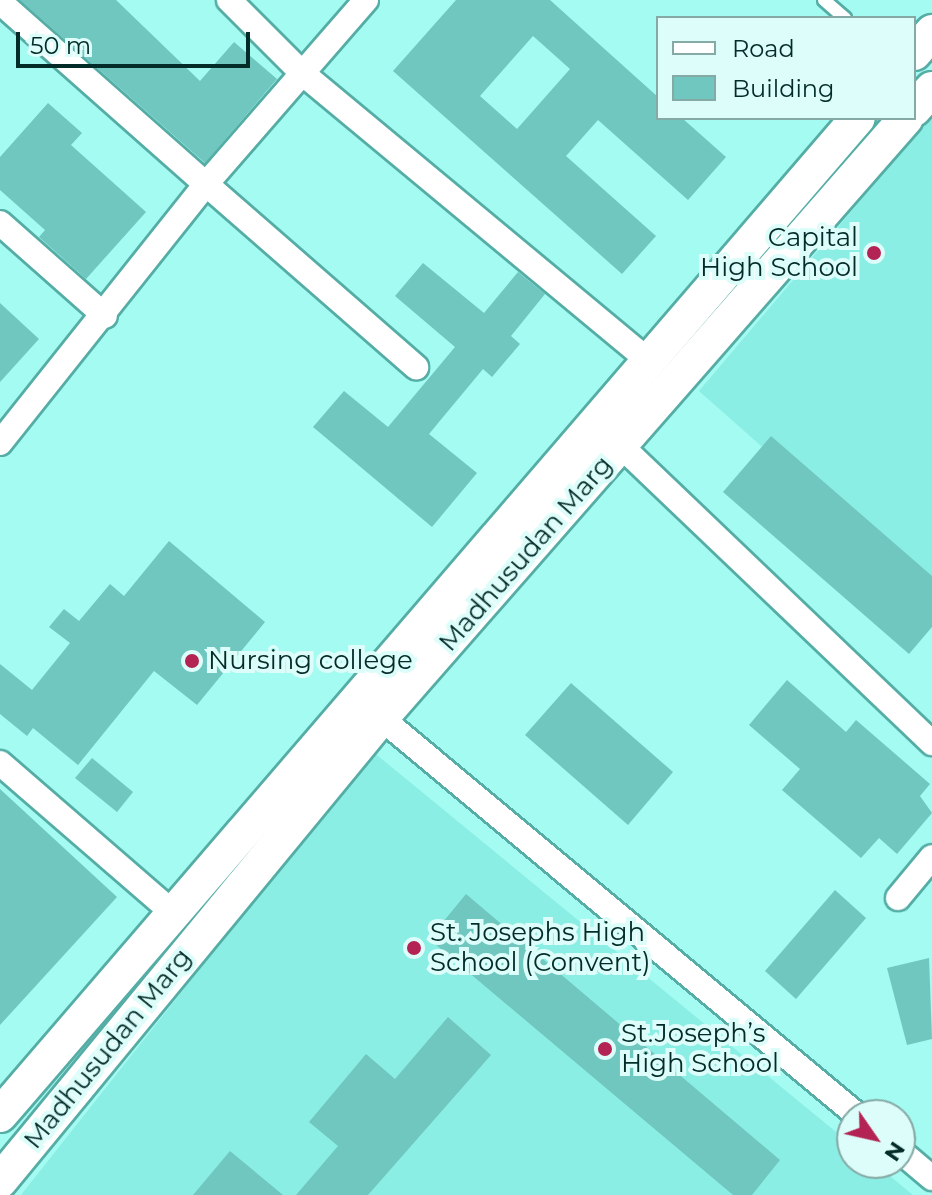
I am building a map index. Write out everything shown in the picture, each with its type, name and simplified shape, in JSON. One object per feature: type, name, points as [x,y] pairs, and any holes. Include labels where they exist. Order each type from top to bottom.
[{"type":"main road","points":[[923,85],[932,32]]},
{"type":"main road","name":"Madhusudan Marg","points":[[0,1115],[856,120]]},
{"type":"main road","name":"Madhusudan Marg","points":[[0,1181],[381,718],[904,120]]},
{"type":"street","points":[[229,0],[302,73],[648,360]]},
{"type":"street","points":[[5,428],[105,316],[206,184],[366,0]]},
{"type":"street","points":[[0,2],[416,367]]},
{"type":"street","points":[[0,223],[105,316]]},
{"type":"street","points":[[619,444],[932,743]]},
{"type":"street","points":[[381,718],[838,1099]]},
{"type":"street","points":[[0,763],[172,912]]},
{"type":"street","points":[[898,898],[932,857]]},
{"type":"street","points":[[916,1164],[932,1178]]},
{"type":"lane","points":[[824,0],[843,16]]},
{"type":"shaded area","name":"Capital High School","points":[[932,116],[932,597],[699,391]]},
{"type":"shaded area","name":"St. Josephs High School (Convent)","points":[[372,751],[836,1132],[836,1179],[894,1179],[913,1195],[21,1195]]},
{"type":"building","points":[[20,0],[116,0],[200,81],[234,42],[277,79],[205,163]]},
{"type":"building","points":[[456,0],[550,0],[656,95],[656,120],[684,120],[726,157],[688,200],[598,120],[566,156],[656,236],[622,274],[393,71]],"holes":[[[533,36],[570,69],[517,129],[480,96]]]},
{"type":"building","points":[[48,103],[82,133],[71,145],[146,212],[86,279],[39,237],[45,230],[0,190],[0,157]]},
{"type":"building","points":[[423,263],[484,313],[518,272],[545,294],[511,336],[520,344],[492,377],[483,369],[429,434],[477,473],[432,527],[313,427],[344,391],[388,427],[455,347],[395,296]]},
{"type":"building","points":[[0,303],[39,339],[0,382]]},
{"type":"building","points":[[771,436],[932,576],[932,627],[909,654],[723,492]]},
{"type":"building","points":[[169,541],[265,622],[197,705],[154,671],[78,765],[33,728],[27,736],[0,714],[0,664],[32,690],[70,643],[49,627],[64,609],[79,621],[110,584],[124,596]]},
{"type":"building","points":[[787,680],[846,732],[856,720],[930,784],[920,796],[932,813],[897,854],[879,838],[861,858],[782,790],[800,769],[749,725]]},
{"type":"building","points":[[571,683],[673,772],[628,825],[525,735]]},
{"type":"building","points":[[92,758],[133,792],[117,812],[75,778]]},
{"type":"building","points":[[0,789],[117,897],[0,1025]]},
{"type":"building","points":[[835,890],[866,918],[796,999],[765,971]]},
{"type":"building","name":"St.Joseph’s High School","points":[[466,894],[780,1160],[752,1195],[733,1195],[429,939]]},
{"type":"building","points":[[929,958],[932,1039],[907,1045],[887,968]]},
{"type":"building","points":[[448,1017],[491,1055],[368,1195],[296,1195],[338,1146],[309,1122],[366,1054],[395,1079]]},
{"type":"building","points":[[230,1151],[283,1195],[193,1195]]},
{"type":"place","name":"Capital High School","points":[[874,253]]},
{"type":"place","name":"Nursing college","points":[[192,661]]},
{"type":"place","name":"St. Josephs High School (Convent)","points":[[414,948]]},
{"type":"place","name":"St.Joseph’s High School","points":[[605,1049]]}]
